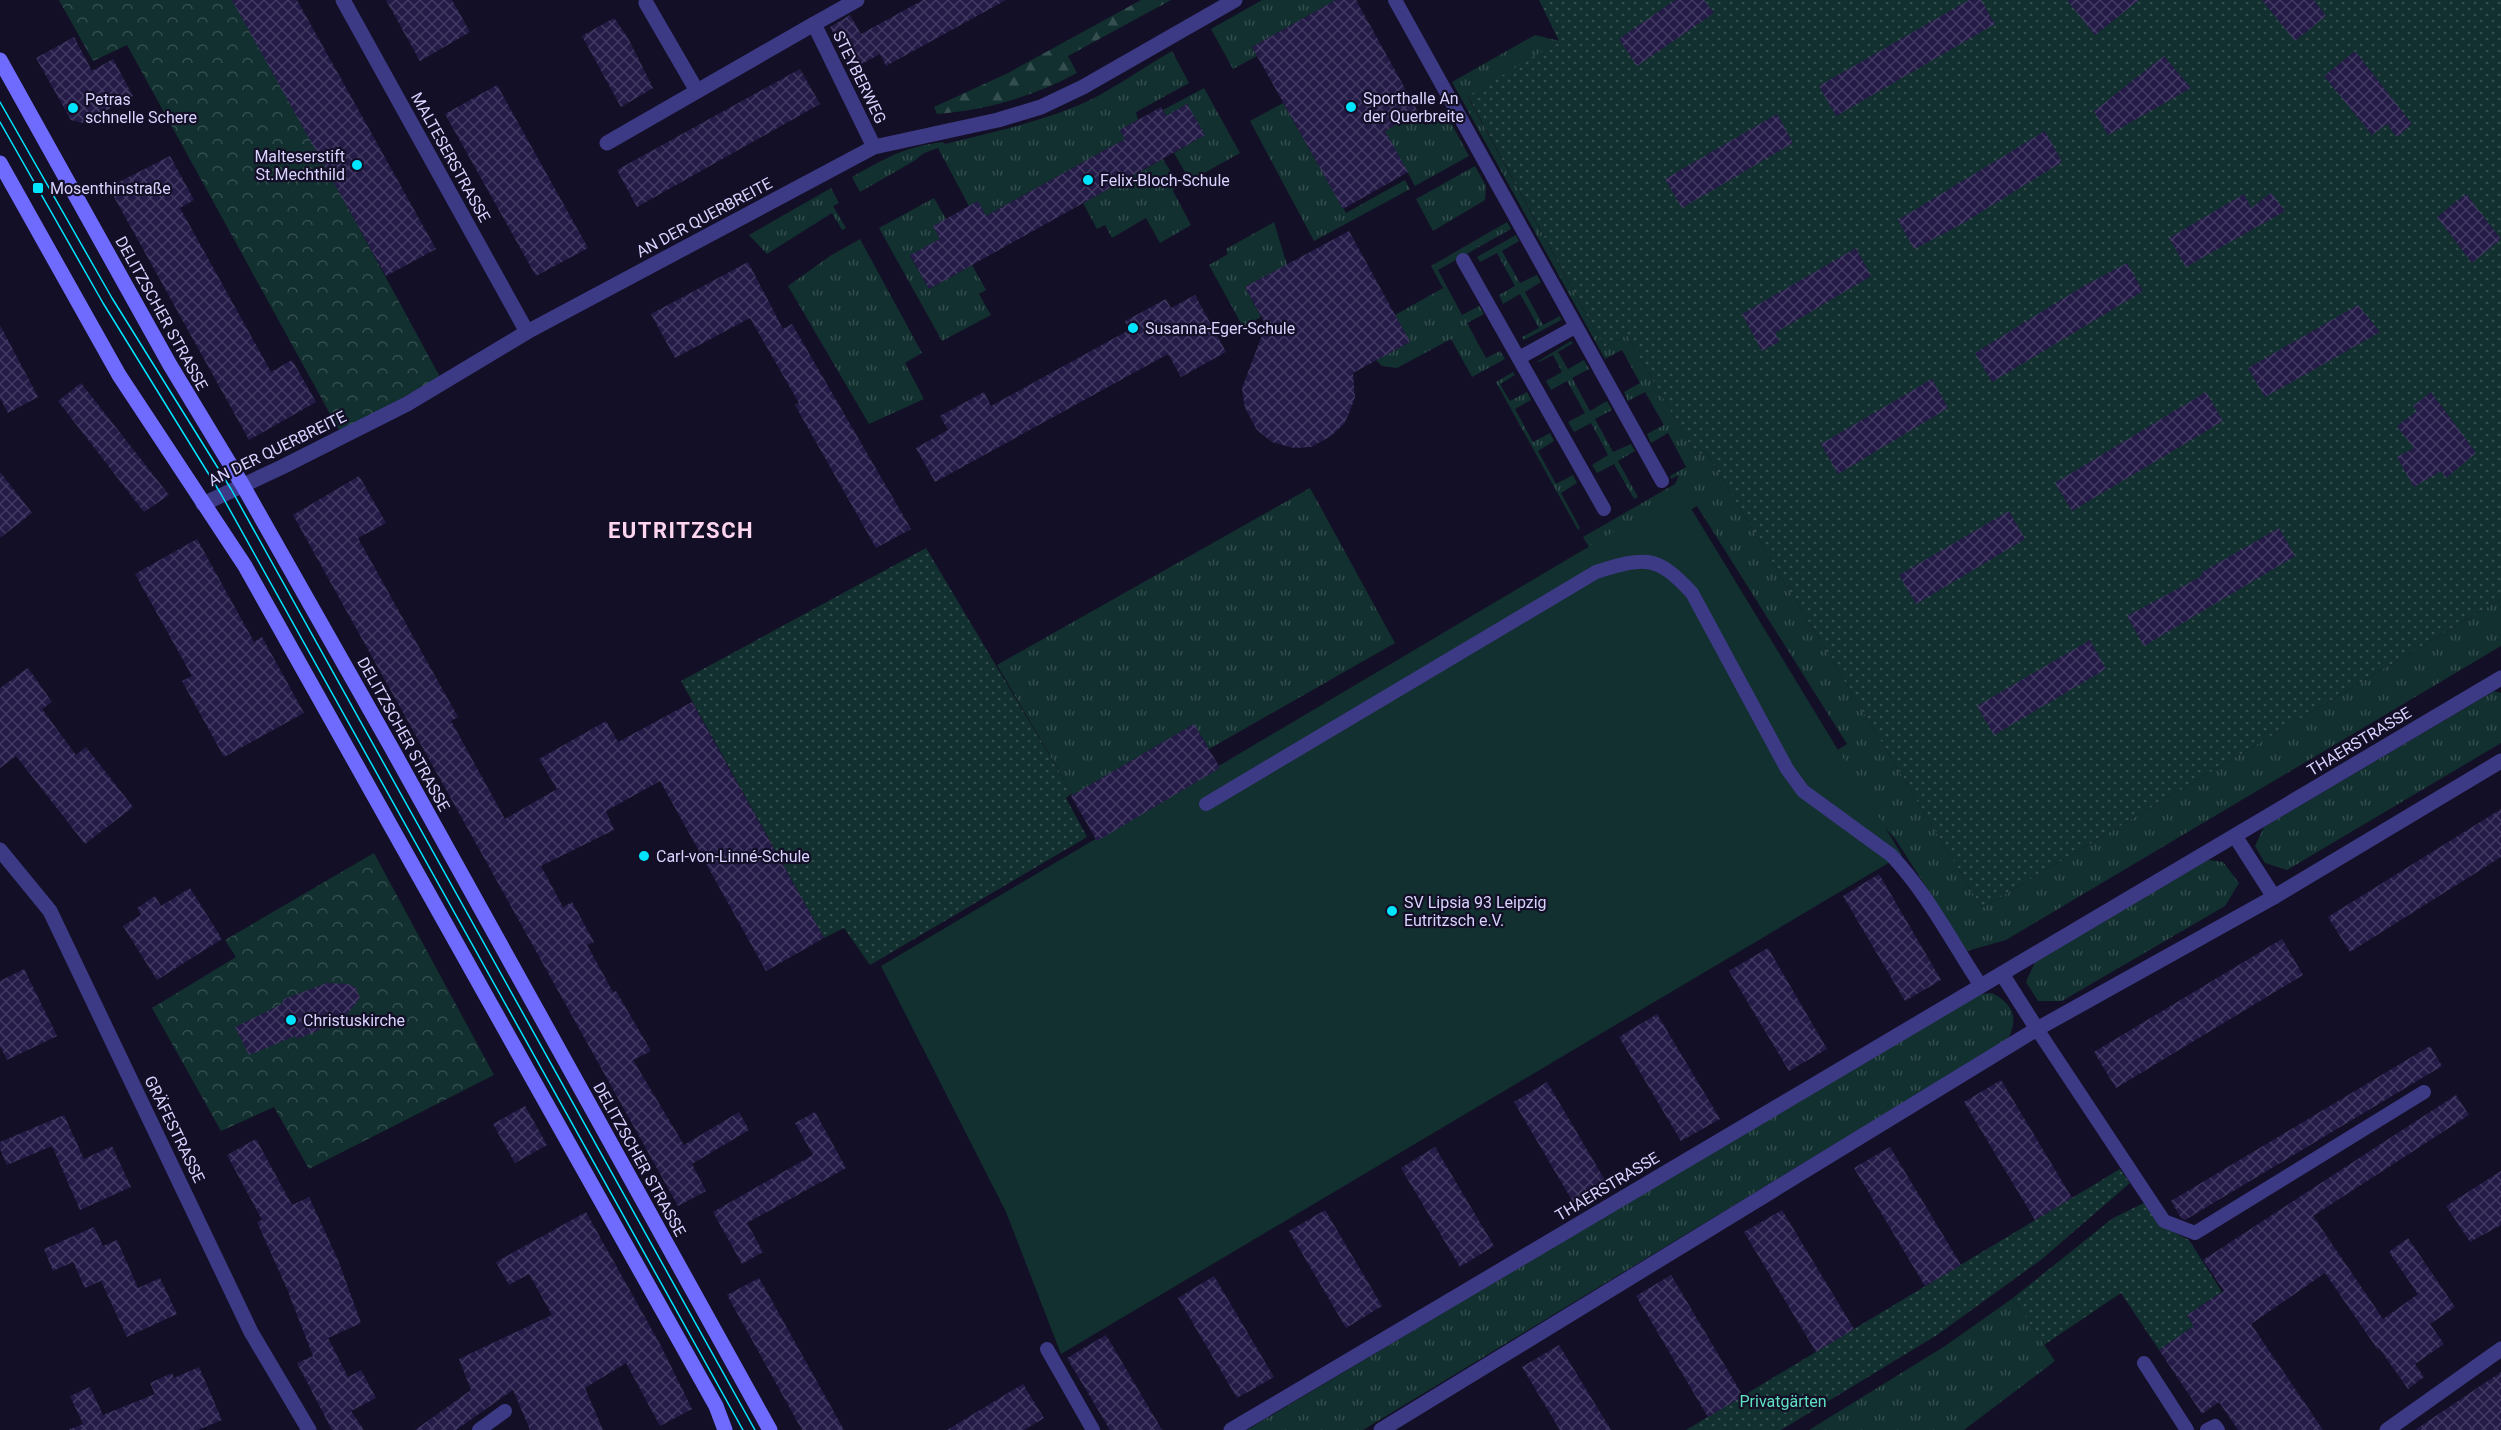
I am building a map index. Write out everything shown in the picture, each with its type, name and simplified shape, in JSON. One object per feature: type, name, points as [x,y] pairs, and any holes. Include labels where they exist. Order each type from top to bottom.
[{"type":"main road","name":"DELITZSCHER STRASSE","points":[[0,60],[170,365],[242,484],[770,1430]]},
{"type":"main road","points":[[0,163],[119,375],[245,566],[716,1406],[725,1430]]},
{"type":"street","name":"MALTESERSTRASSE","points":[[343,0],[527,332]]},
{"type":"street","name":"STEYBERWEG","points":[[607,143],[857,0]]},
{"type":"street","name":"AN DER QUERBREITE","points":[[203,504],[407,404],[527,332],[873,147],[998,120],[1041,107],[1083,87],[1235,0]]},
{"type":"street","points":[[646,3],[697,91]]},
{"type":"street","name":"STEYBERWEG","points":[[814,24],[873,147]]},
{"type":"street","name":"THAERSTRASSE","points":[[1231,1430],[2501,678]]},
{"type":"street","points":[[1381,1430],[2037,1029],[2274,897],[2501,761]]},
{"type":"street","points":[[2235,836],[2274,897]]},
{"type":"street","name":"GRÄFESTRASSE","points":[[0,850],[50,911],[251,1332],[309,1430]]},
{"type":"street","points":[[2002,974],[2037,1029]]},
{"type":"street","points":[[2387,1430],[2501,1349]]},
{"type":"lane","points":[[1395,0],[1662,482]]},
{"type":"lane","points":[[1463,260],[1604,509]]},
{"type":"lane","points":[[1519,358],[1575,327]]},
{"type":"lane","points":[[1206,804],[1596,572],[1625,564],[1649,562],[1671,570],[1692,593],[1787,769],[1803,791],[1899,863],[1914,882],[1981,986]]},
{"type":"lane","points":[[2037,1029],[2164,1221],[2195,1233],[2424,1092]]},
{"type":"lane","points":[[1047,1349],[1093,1430]]},
{"type":"lane","points":[[2144,1363],[2187,1430]]},
{"type":"lane","points":[[479,1430],[505,1411]]},
{"type":"lane","points":[[2207,1430],[2215,1426],[2218,1430]]},
{"type":"green space","points":[[59,0],[235,0],[440,377],[340,432],[127,45],[93,61]]},
{"type":"green space","points":[[1141,0],[1171,0],[1068,56],[1077,73],[1043,89],[1009,101],[937,114],[934,107],[1008,73]]},
{"type":"green space","points":[[1262,0],[1336,0],[1252,47],[1257,56],[1233,69],[1211,29]]},
{"type":"green space","points":[[1539,0],[2501,0],[2501,599],[1982,908],[1706,452],[1696,455],[1627,335],[1604,347],[1468,96],[1559,41]]},
{"type":"green space","points":[[1535,35],[1560,41],[1468,97],[1604,347],[1627,335],[1696,455],[1706,452],[1982,908],[2501,599],[2501,646],[2006,940],[1967,951],[1896,840],[1864,803],[1598,562],[1583,537],[1675,484],[1679,475],[1671,479],[1670,476],[1686,467],[1668,433],[1651,443],[1647,434],[1664,425],[1645,392],[1628,401],[1624,392],[1640,383],[1622,350],[1605,359],[1452,82]],"holes":[[[1697,506],[1847,744],[1826,757],[1676,519]]]},
{"type":"green space","points":[[1172,51],[1189,83],[1136,112],[1138,120],[1120,130],[1125,139],[986,216],[969,206],[938,148],[924,153],[860,192],[852,177],[906,150],[929,144],[943,142],[945,144],[1003,130],[1059,113],[1106,92]]},
{"type":"green space","points":[[1204,88],[1240,153],[1190,181],[1174,153],[1204,135],[1187,104],[1166,116],[1163,110]]},
{"type":"green space","points":[[1283,103],[1346,213],[1405,180],[1410,189],[1314,241],[1250,121]]},
{"type":"green space","points":[[1418,112],[1426,126],[1428,121],[1445,112],[1469,156],[1415,186],[1385,131]]},
{"type":"green space","points":[[1163,159],[1174,178],[1173,191],[1191,225],[1160,243],[1146,218],[1112,238],[1105,225],[1097,229],[1083,203]]},
{"type":"green space","points":[[1475,166],[1486,186],[1485,200],[1433,231],[1416,199]]},
{"type":"green space","points":[[831,188],[839,203],[833,206],[846,228],[842,230],[832,213],[767,254],[749,235]]},
{"type":"green space","points":[[934,198],[946,219],[940,239],[910,256],[929,289],[972,265],[986,290],[979,294],[991,315],[942,341],[879,228]]},
{"type":"green space","points":[[1274,222],[1287,265],[1245,287],[1261,317],[1243,327],[1209,265],[1228,254],[1226,249]]},
{"type":"green space","points":[[1507,222],[1511,229],[1438,270],[1462,315],[1479,306],[1484,314],[1467,323],[1486,358],[1500,351],[1505,359],[1472,377],[1451,339],[1397,368],[1382,366],[1376,360],[1410,342],[1395,315],[1443,288],[1431,266]]},
{"type":"green space","points":[[1516,235],[1519,241],[1502,251],[1520,283],[1537,275],[1541,282],[1525,292],[1543,325],[1560,316],[1561,320],[1524,340],[1522,337],[1539,328],[1520,294],[1503,304],[1499,295],[1515,286],[1497,253],[1480,262],[1477,257]]},
{"type":"green space","points":[[860,239],[922,353],[905,363],[924,399],[869,424],[788,286],[830,256]]},
{"type":"green space","points":[[1571,341],[1573,343],[1558,352],[1568,369],[1584,360],[1589,369],[1572,378],[1590,411],[1607,401],[1612,410],[1595,419],[1613,452],[1631,444],[1635,451],[1618,461],[1638,497],[1634,499],[1614,464],[1597,473],[1592,465],[1608,455],[1591,423],[1574,432],[1568,422],[1585,413],[1567,381],[1551,390],[1546,381],[1562,372],[1553,355],[1537,362]]},
{"type":"green space","points":[[1513,372],[1515,375],[1500,384],[1510,401],[1527,392],[1531,400],[1515,409],[1533,442],[1550,433],[1554,441],[1538,451],[1556,484],[1573,475],[1577,483],[1561,493],[1580,528],[1578,530],[1496,382]]},
{"type":"green space","points":[[1310,488],[1395,643],[1209,749],[1194,724],[1071,796],[1072,793],[997,665]]},
{"type":"green space","name":"SV Lipsia 93 Leipzig Eutritzsch e.V.","points":[[1681,492],[1902,855],[1061,1354],[1006,1212],[881,966]]},
{"type":"green space","points":[[926,548],[1072,793],[1066,798],[1087,837],[870,965],[844,928],[824,938],[681,681]]},
{"type":"green space","points":[[2494,691],[2501,693],[2501,743],[2287,870],[2265,863],[2255,846],[2264,827]]},
{"type":"green space","points":[[374,853],[494,1075],[309,1169],[274,1107],[221,1131],[152,1008],[236,957],[225,940]]},
{"type":"green space","points":[[2208,860],[2223,862],[2239,883],[2225,906],[2062,1001],[2038,1001],[2026,982],[2035,962]]},
{"type":"green space","points":[[1992,993],[2005,1002],[2012,1012],[2013,1024],[2008,1039],[1363,1430],[1247,1430],[1966,1000],[1979,994]]},
{"type":"green space","name":"Privatgärten","points":[[2120,1169],[2130,1183],[2042,1259],[1937,1335],[1781,1430],[1686,1430]]},
{"type":"green space","points":[[2146,1202],[2160,1225],[2189,1240],[2222,1292],[2187,1315],[2194,1326],[2159,1350],[2121,1293],[2044,1345],[2013,1298],[2113,1218]]},
{"type":"green space","points":[[2013,1298],[2055,1361],[1964,1430],[1809,1430],[1945,1346]]},
{"type":"building","name":"Malteserstift St.Mechthild","points":[[232,0],[297,0],[436,249],[386,276]]},
{"type":"building","points":[[386,0],[452,0],[470,32],[420,61]]},
{"type":"building","points":[[923,0],[1006,0],[886,66],[880,54],[853,69],[830,27],[850,15],[861,34]]},
{"type":"building","name":"Sporthalle An der Querbreite","points":[[1336,0],[1356,0],[1418,112],[1385,131],[1408,172],[1343,209],[1252,47]]},
{"type":"building","points":[[1675,0],[1704,0],[1714,13],[1637,66],[1619,39]]},
{"type":"building","points":[[1969,0],[1981,0],[1995,24],[1836,116],[1819,86]]},
{"type":"building","points":[[2067,0],[2139,0],[2095,35]]},
{"type":"building","points":[[2262,0],[2314,0],[2326,16],[2295,41]]},
{"type":"building","points":[[614,18],[628,38],[653,88],[621,107],[582,36]]},
{"type":"building","points":[[74,37],[92,71],[113,59],[133,96],[83,123],[71,120],[36,58]]},
{"type":"building","points":[[2355,51],[2412,124],[2397,137],[2387,124],[2372,135],[2324,76]]},
{"type":"building","points":[[2164,56],[2191,88],[2108,135],[2094,111]]},
{"type":"building","points":[[800,69],[820,104],[637,207],[617,170]]},
{"type":"building","points":[[497,85],[588,248],[536,276],[445,114]]},
{"type":"building","name":"Felix-Bloch-Schule","points":[[1187,104],[1205,135],[929,289],[910,255],[940,239],[933,226],[978,201],[986,216],[1125,139],[1120,130],[1161,107],[1166,116]]},
{"type":"building","points":[[1777,114],[1793,143],[1682,208],[1665,179]]},
{"type":"building","points":[[2045,131],[2062,162],[1960,225],[1914,249],[1898,220]]},
{"type":"building","points":[[170,156],[194,200],[180,208],[271,372],[292,360],[316,402],[249,440],[113,195],[117,183]]},
{"type":"building","points":[[2271,193],[2285,211],[2186,267],[2169,238],[2244,194],[2251,208]]},
{"type":"building","points":[[2466,194],[2501,239],[2472,263],[2437,217]]},
{"type":"building","points":[[1349,231],[1410,342],[1353,373],[1355,397],[1344,424],[1331,436],[1311,447],[1294,448],[1272,442],[1257,430],[1245,408],[1242,388],[1266,325],[1245,287]]},
{"type":"building","points":[[1856,248],[1871,276],[1775,333],[1780,341],[1762,351],[1742,314]]},
{"type":"building","points":[[748,262],[783,329],[792,324],[911,529],[876,548],[795,405],[799,403],[750,318],[675,358],[651,314]]},
{"type":"building","points":[[2127,263],[2143,291],[1992,382],[1975,353],[2082,287]]},
{"type":"building","points":[[1195,295],[1226,352],[1181,377],[1168,354],[935,482],[916,448],[948,430],[940,416],[984,392],[991,406],[1129,330],[1125,321],[1166,299],[1171,308]]},
{"type":"building","points":[[2358,305],[2380,332],[2265,397],[2248,368]]},
{"type":"building","points":[[0,325],[38,397],[8,413],[0,398]]},
{"type":"building","points":[[1932,379],[1948,408],[1838,474],[1821,444]]},
{"type":"building","points":[[81,383],[169,495],[144,512],[58,401]]},
{"type":"building","points":[[2206,392],[2223,421],[2072,511],[2055,483]]},
{"type":"building","points":[[2431,392],[2476,453],[2446,478],[2441,471],[2414,487],[2397,457],[2414,448],[2397,426],[2417,411],[2413,406]]},
{"type":"building","points":[[0,472],[32,513],[0,538]]},
{"type":"building","points":[[359,476],[386,523],[358,538],[458,717],[451,721],[505,819],[557,789],[539,759],[606,721],[618,742],[692,702],[824,938],[766,971],[660,781],[606,811],[614,830],[541,866],[563,907],[572,902],[594,942],[587,945],[613,992],[616,991],[651,1051],[633,1060],[684,1145],[739,1112],[749,1130],[692,1164],[706,1191],[678,1206],[293,515]]},
{"type":"building","points":[[2009,511],[2025,539],[1916,604],[1899,575]]},
{"type":"building","points":[[2279,528],[2295,556],[2144,646],[2127,616],[2202,576],[2201,573]]},
{"type":"building","points":[[197,539],[254,642],[262,637],[304,713],[224,757],[182,681],[192,676],[135,574]]},
{"type":"building","points":[[2090,640],[2106,669],[1994,735],[1977,706]]},
{"type":"building","points":[[28,668],[52,702],[42,709],[76,755],[86,747],[133,807],[85,844],[16,756],[0,768],[0,688]]},
{"type":"building","points":[[1194,724],[1220,768],[1097,841],[1071,796]]},
{"type":"building","points":[[2501,809],[2501,857],[2350,952],[2328,917]]},
{"type":"building","points":[[1879,874],[1941,980],[1905,1001],[1843,896]]},
{"type":"building","points":[[190,888],[222,939],[157,980],[123,926],[141,915],[137,908],[155,896],[161,906]]},
{"type":"building","points":[[2282,939],[2303,975],[2116,1088],[2094,1052]]},
{"type":"building","points":[[1768,948],[1827,1049],[1789,1071],[1729,971]]},
{"type":"building","points":[[24,969],[57,1036],[7,1060],[0,1046],[0,981]]},
{"type":"building","name":"Christuskirche","points":[[327,983],[348,984],[355,987],[360,998],[344,1018],[315,1032],[297,1039],[295,1036],[249,1055],[235,1027],[282,1004],[284,999]]},
{"type":"building","points":[[1657,1014],[1720,1119],[1681,1141],[1619,1037]]},
{"type":"building","points":[[2430,1046],[2442,1066],[2185,1220],[2181,1218],[2171,1201]]},
{"type":"building","points":[[2001,1080],[2072,1198],[2035,1220],[1964,1102]]},
{"type":"building","points":[[1547,1082],[1606,1182],[1573,1202],[1514,1102]]},
{"type":"building","points":[[2456,1095],[2469,1115],[2313,1216],[2383,1319],[2418,1294],[2389,1252],[2408,1238],[2455,1307],[2430,1324],[2444,1344],[2415,1364],[2424,1377],[2408,1389],[2325,1273],[2251,1324],[2323,1430],[2238,1430],[2219,1402],[2202,1414],[2159,1350],[2194,1326],[2187,1315],[2224,1291],[2203,1260]]},
{"type":"building","points":[[525,1106],[547,1145],[515,1163],[493,1124]]},
{"type":"building","points":[[815,1112],[846,1168],[747,1223],[763,1252],[742,1264],[713,1212],[813,1155],[795,1123]]},
{"type":"building","points":[[64,1115],[84,1159],[112,1146],[131,1187],[80,1210],[52,1146],[7,1165],[0,1149],[0,1142]]},
{"type":"building","points":[[256,1139],[292,1205],[309,1197],[338,1260],[361,1323],[328,1338],[348,1377],[361,1370],[376,1398],[351,1411],[364,1430],[332,1430],[297,1363],[313,1356],[287,1289],[257,1222],[262,1220],[227,1155]]},
{"type":"building","points":[[1435,1147],[1494,1246],[1460,1267],[1401,1168]]},
{"type":"building","points":[[1890,1147],[1961,1265],[1925,1286],[1854,1168]]},
{"type":"building","points":[[2501,1171],[2501,1225],[2470,1242],[2446,1206]]},
{"type":"building","points":[[1325,1210],[1382,1306],[1346,1328],[1289,1231]]},
{"type":"building","points":[[1782,1210],[1854,1329],[1816,1352],[1744,1232]]},
{"type":"building","points":[[586,1212],[661,1346],[692,1409],[660,1426],[626,1363],[585,1388],[603,1430],[530,1430],[513,1390],[456,1430],[415,1430],[471,1390],[459,1359],[552,1315],[529,1274],[509,1285],[496,1262]]},
{"type":"building","points":[[94,1227],[103,1246],[117,1240],[138,1288],[160,1278],[177,1314],[127,1337],[101,1281],[85,1288],[73,1262],[53,1271],[44,1249]]},
{"type":"building","points":[[1671,1275],[1743,1396],[1708,1417],[1636,1296]]},
{"type":"building","points":[[1214,1276],[1274,1377],[1237,1398],[1178,1298]]},
{"type":"building","points":[[759,1278],[844,1430],[802,1430],[727,1295]]},
{"type":"building","points":[[1106,1335],[1162,1430],[1110,1430],[1067,1358]]},
{"type":"building","points":[[1559,1345],[1611,1430],[1560,1430],[1522,1367]]},
{"type":"building","points":[[199,1367],[222,1420],[198,1430],[68,1430],[83,1424],[70,1396],[90,1387],[103,1415],[155,1394],[150,1383],[172,1373],[174,1378]]},
{"type":"building","points":[[2501,1372],[2501,1430],[2415,1430]]},
{"type":"building","points":[[1023,1384],[1044,1418],[1024,1430],[947,1430]]},
{"type":"tram line","points":[[0,102],[112,298],[231,489],[755,1430]]},
{"type":"tram line","points":[[0,122],[103,303],[221,494],[743,1430]]},
{"type":"place","name":"Sporthalle An der Querbreite","points":[[1351,107]]},
{"type":"place","name":"Petras schnelle Schere","points":[[73,108]]},
{"type":"place","name":"Malteserstift St.Mechthild","points":[[357,165]]},
{"type":"place","name":"Felix-Bloch-Schule","points":[[1088,180]]},
{"type":"place","name":"Mosenthinstraße","points":[[38,188]]},
{"type":"place","name":"Susanna-Eger-Schule","points":[[1133,328]]},
{"type":"place","name":"Carl-von-Linné-Schule","points":[[644,856]]},
{"type":"place","name":"SV Lipsia 93 Leipzig Eutritzsch e.V.","points":[[1392,911]]},
{"type":"place","name":"Christuskirche","points":[[291,1020]]},
{"type":"district","name":"EUTRITZSCH","points":[[681,530]]}]
